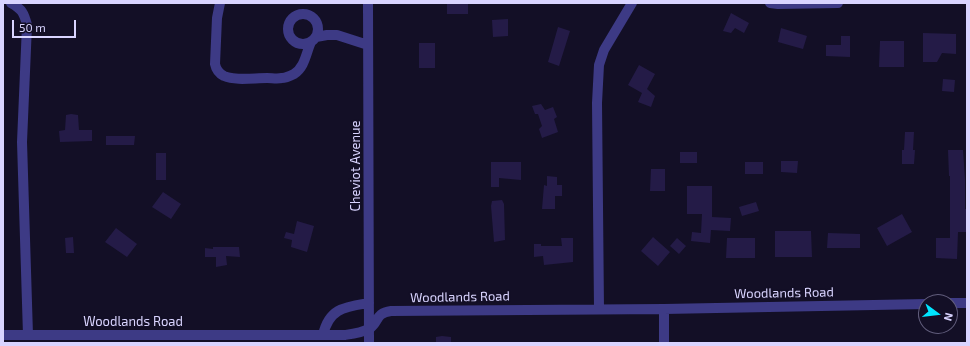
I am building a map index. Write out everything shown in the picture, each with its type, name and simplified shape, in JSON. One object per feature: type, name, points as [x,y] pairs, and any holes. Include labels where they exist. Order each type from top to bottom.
[{"type":"street","points":[[11,3],[19,7],[22,11],[27,25],[22,142],[28,335]]},
{"type":"street","points":[[220,3],[217,18],[215,64],[218,72],[230,78],[246,79],[289,77],[299,70],[314,39],[327,35],[337,36],[368,45]]},
{"type":"street","name":"Cheviot Avenue","points":[[368,3],[369,343]]},
{"type":"street","points":[[599,309],[597,110],[599,65],[604,50],[632,3]]},
{"type":"street","points":[[770,3],[838,3]]},
{"type":"street","points":[[323,335],[328,321],[338,312],[349,307],[369,303]]},
{"type":"street","name":"Woodlands Road","points":[[3,335],[345,335],[369,329],[373,326],[381,314],[391,311],[664,309],[918,304]]},
{"type":"street","points":[[664,309],[664,343]]},
{"type":"building","points":[[447,3],[468,3],[468,14],[447,14]]},
{"type":"building","points":[[731,13],[749,23],[744,33],[735,28],[731,33],[723,31]]},
{"type":"building","points":[[508,19],[508,36],[493,37],[492,20]]},
{"type":"building","points":[[558,27],[570,31],[559,66],[548,62]]},
{"type":"building","points":[[781,28],[807,36],[803,49],[778,42]]},
{"type":"building","points":[[923,33],[956,34],[956,54],[942,53],[937,62],[923,62]]},
{"type":"building","points":[[841,36],[850,36],[850,57],[826,56],[826,45],[841,45]]},
{"type":"building","points":[[880,41],[904,41],[904,67],[879,67]]},
{"type":"building","points":[[419,43],[435,43],[435,68],[419,68]]},
{"type":"building","points":[[639,65],[655,74],[647,89],[655,96],[651,107],[638,102],[642,93],[628,85]]},
{"type":"building","points":[[943,79],[955,80],[954,92],[942,91]]},
{"type":"building","points":[[541,104],[545,110],[553,107],[557,117],[554,119],[558,132],[542,138],[539,129],[542,126],[538,114],[535,114],[532,106]]},
{"type":"building","points":[[66,115],[78,115],[79,130],[92,130],[92,141],[60,142],[59,131],[65,130]]},
{"type":"building","points":[[905,132],[914,132],[914,164],[902,164],[902,150],[904,150]]},
{"type":"building","points":[[106,136],[135,136],[134,145],[106,145]]},
{"type":"building","points":[[948,150],[963,150],[966,232],[958,232],[957,259],[936,258],[936,238],[950,238],[950,176]]},
{"type":"building","points":[[680,152],[697,152],[697,163],[680,163]]},
{"type":"building","points":[[156,153],[166,153],[166,180],[156,180]]},
{"type":"building","points":[[781,161],[798,161],[797,173],[781,172]]},
{"type":"building","points":[[491,162],[521,162],[521,180],[499,178],[499,187],[491,187]]},
{"type":"building","points":[[745,162],[763,162],[763,174],[745,174]]},
{"type":"building","points":[[651,169],[665,169],[665,191],[650,191]]},
{"type":"building","points":[[547,176],[557,177],[557,185],[562,185],[562,196],[555,196],[555,209],[542,209],[544,185],[547,186]]},
{"type":"building","points":[[687,186],[712,186],[712,217],[731,218],[730,231],[711,230],[710,243],[691,241],[692,232],[701,233],[702,214],[687,214]]},
{"type":"building","points":[[163,192],[181,204],[171,219],[152,207]]},
{"type":"building","points":[[502,200],[504,204],[505,240],[494,242],[491,206],[492,201]]},
{"type":"building","points":[[756,202],[759,211],[742,216],[739,207]]},
{"type":"building","points":[[902,214],[912,232],[887,246],[877,228]]},
{"type":"building","points":[[297,221],[314,226],[307,252],[291,247],[292,240],[284,238],[286,232],[294,234]]},
{"type":"building","points":[[116,228],[137,244],[127,257],[105,242]]},
{"type":"building","points":[[775,231],[811,231],[812,257],[775,257]]},
{"type":"building","points":[[828,233],[860,234],[860,248],[827,248]]},
{"type":"building","points":[[73,237],[74,253],[66,253],[65,238]]},
{"type":"building","points":[[653,237],[670,252],[658,266],[641,251]]},
{"type":"building","points":[[561,238],[573,238],[573,262],[544,265],[543,256],[534,257],[534,244],[541,244],[541,246],[562,246]]},
{"type":"building","points":[[677,238],[686,246],[679,254],[670,246]]},
{"type":"building","points":[[727,238],[755,238],[755,258],[726,258]]},
{"type":"building","points":[[213,247],[239,247],[240,257],[226,256],[227,265],[216,267],[216,257],[205,257],[205,248],[213,249]]},
{"type":"building","points":[[436,337],[451,337],[451,343],[436,343]]}]
